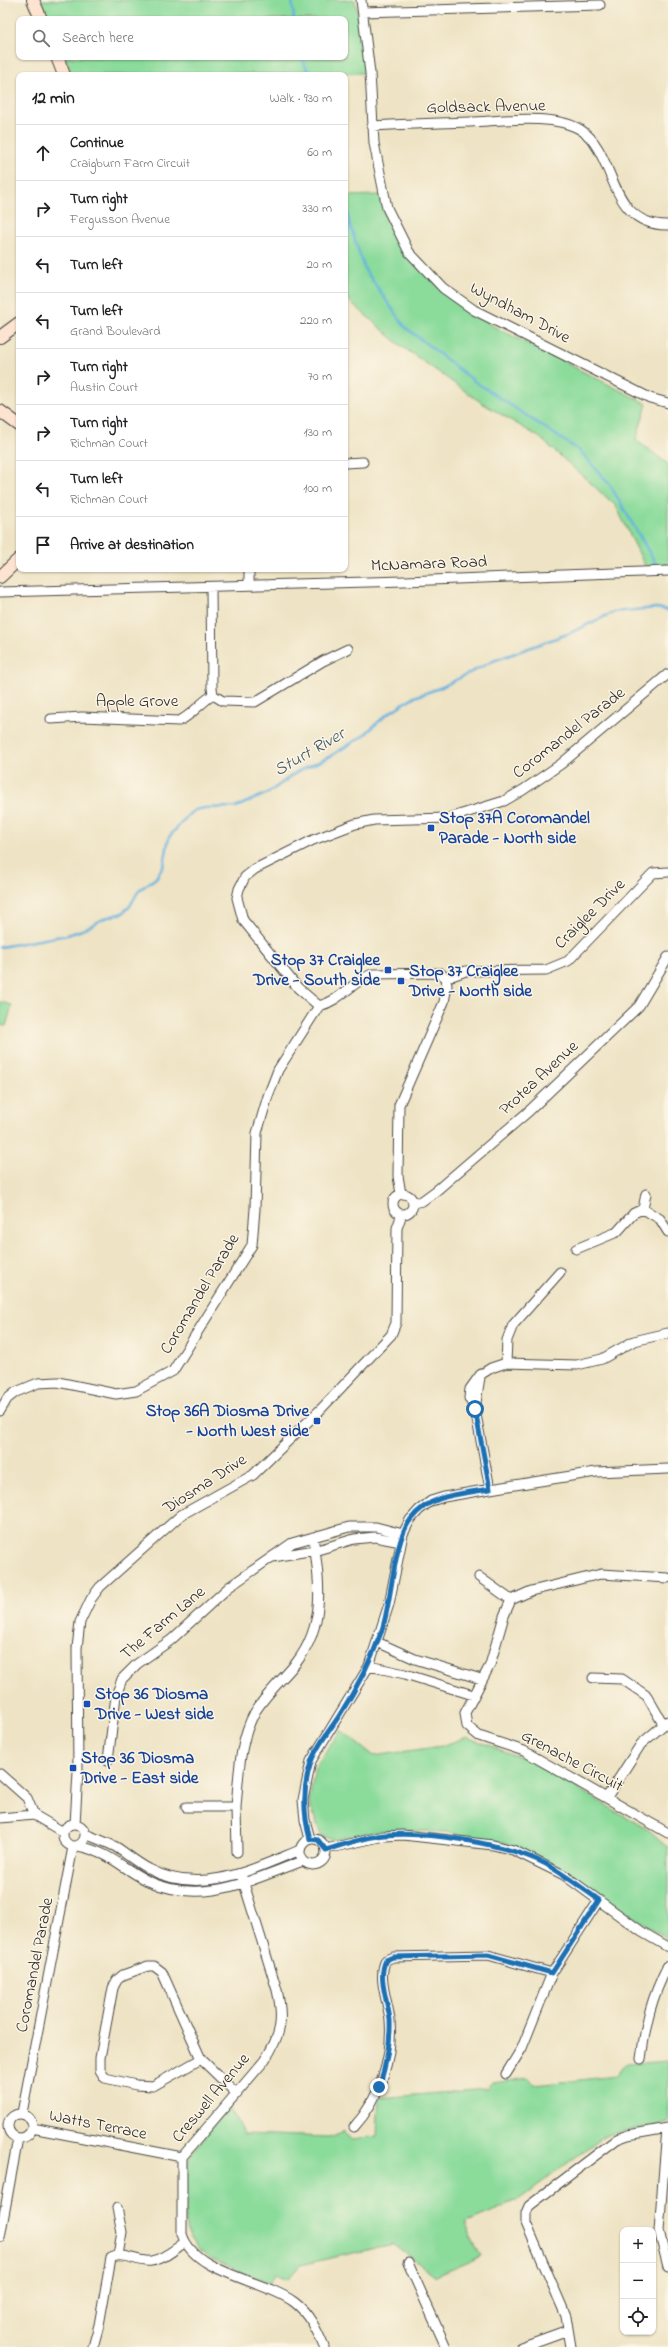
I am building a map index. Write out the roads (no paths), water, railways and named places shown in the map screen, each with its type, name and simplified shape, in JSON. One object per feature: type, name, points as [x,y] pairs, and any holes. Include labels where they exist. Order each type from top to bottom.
[{"type":"main road","points":[[33,0],[40,16]]},
{"type":"main road","points":[[58,60],[63,72]]},
{"type":"main road","points":[[0,337],[16,325]]},
{"type":"main road","points":[[0,411],[16,423]]},
{"type":"main road","points":[[0,576],[16,562]]},
{"type":"street","name":"Wyndham Drive","points":[[361,0],[374,143],[387,208],[409,252],[443,288],[474,310],[650,398],[668,403]]},
{"type":"street","points":[[363,12],[600,5]]},
{"type":"street","name":"Goldsack Avenue","points":[[372,126],[530,120],[556,122],[581,130],[594,143],[622,200],[632,212],[656,226],[668,226]]},
{"type":"street","points":[[348,463],[363,462]]},
{"type":"street","name":"McNamara Road","points":[[0,592],[668,571]]},
{"type":"street","points":[[249,572],[249,585]]},
{"type":"street","points":[[211,586],[214,695],[223,701],[255,702],[323,661],[348,649]]},
{"type":"street","name":"Coromandel Parade","points":[[0,1411],[7,1400],[16,1392],[38,1383],[58,1382],[116,1394],[136,1391],[173,1370],[252,1245],[255,1209],[257,1133],[278,1070],[319,1006],[298,988],[243,920],[237,898],[239,889],[245,877],[255,869],[306,843],[355,824],[374,820],[450,818],[504,801],[561,764],[668,674]]},
{"type":"street","name":"Apple Grove","points":[[51,719],[82,717],[179,720],[186,718],[200,702],[214,695]]},
{"type":"street","name":"Craiglee Drive","points":[[446,978],[466,970],[546,970],[558,967],[568,961],[653,873],[668,872]]},
{"type":"street","name":"Protea Avenue","points":[[413,1203],[422,1201],[436,1190],[529,1111],[639,1006],[668,957]]},
{"type":"street","points":[[319,1006],[330,1003],[362,978],[372,974],[440,973],[446,978],[447,986],[444,1002],[399,1105],[398,1176],[401,1194]]},
{"type":"street","points":[[401,1194],[408,1195],[413,1203],[411,1210],[402,1214],[396,1211],[393,1202],[395,1197],[401,1194]]},
{"type":"street","points":[[643,1210],[646,1194]]},
{"type":"street","points":[[576,1249],[617,1232],[634,1213],[643,1210],[660,1219],[668,1232]]},
{"type":"street","name":"Diosma Drive","points":[[75,1824],[78,1772],[77,1648],[80,1622],[91,1599],[100,1586],[181,1515],[253,1475],[321,1409],[391,1335],[396,1323],[397,1228],[402,1214]]},
{"type":"street","points":[[506,1363],[507,1340],[514,1325],[560,1272]]},
{"type":"street","points":[[490,1489],[475,1409],[469,1398],[470,1389],[480,1375],[491,1368],[506,1363],[577,1365],[602,1359],[634,1341],[668,1333]]},
{"type":"street","points":[[310,1839],[305,1820],[303,1800],[311,1761],[369,1666],[389,1604],[402,1538],[410,1520],[431,1501],[444,1497],[596,1472],[668,1469]]},
{"type":"street","name":"The Farm Lane","points":[[108,1760],[116,1696],[122,1679],[136,1664],[171,1640],[228,1587],[292,1543],[313,1537],[349,1527],[362,1526],[402,1538]]},
{"type":"street","points":[[237,1852],[236,1807],[241,1752],[255,1712],[296,1662],[308,1644],[315,1628],[319,1607],[320,1586],[313,1537]]},
{"type":"street","name":"The Farm Lane","points":[[272,1557],[315,1550],[361,1538],[402,1538]]},
{"type":"street","points":[[479,1577],[512,1600],[531,1591],[601,1574],[668,1578]]},
{"type":"street","name":"Grenache Circuit","points":[[512,1600],[504,1616],[490,1665],[481,1679],[465,1713],[467,1726],[473,1733],[524,1751],[668,1833]]},
{"type":"street","points":[[378,1642],[415,1659],[481,1679]]},
{"type":"street","points":[[369,1666],[405,1674],[473,1695]]},
{"type":"street","points":[[593,1678],[622,1679],[647,1696],[666,1722],[641,1744],[607,1797]]},
{"type":"street","points":[[0,1774],[27,1798],[34,1815]]},
{"type":"street","points":[[186,1807],[236,1807]]},
{"type":"street","points":[[0,1818],[34,1815],[63,1832]]},
{"type":"street","points":[[76,1846],[84,1841],[85,1834],[82,1827],[75,1824],[69,1825],[63,1832],[64,1842],[76,1846],[97,1850],[147,1880],[177,1891],[202,1893],[223,1890],[303,1861],[311,1865],[319,1864],[325,1858],[326,1850],[318,1840],[310,1839],[304,1843],[300,1850],[241,1874],[219,1879],[194,1882],[175,1879],[149,1869],[115,1847],[85,1834]]},
{"type":"street","points":[[326,1850],[384,1836],[403,1835],[493,1845],[513,1850],[545,1864],[599,1900],[642,1932],[668,1947]]},
{"type":"street","name":"Coromandel Parade","points":[[22,2113],[76,1846]]},
{"type":"street","points":[[300,1850],[303,1861]]},
{"type":"street","name":"Creswell Avenue","points":[[184,2243],[180,2225],[182,2157],[237,2094],[274,2045],[280,2028],[281,2009],[241,1874]]},
{"type":"street","points":[[506,2074],[522,2048],[552,1973],[599,1900]]},
{"type":"street","points":[[354,2127],[368,2108],[387,2063],[390,2020],[382,1972],[386,1960],[393,1957],[488,1955],[552,1973]]},
{"type":"street","points":[[641,2059],[646,2020],[654,1993],[668,1965]]},
{"type":"street","points":[[201,2058],[153,2086],[136,2085],[105,2078],[99,2065],[113,1988],[117,1980],[122,1975],[148,1966],[157,1967],[162,1972],[201,2058],[237,2094]]},
{"type":"street","points":[[22,2113],[31,2120],[32,2128],[26,2137],[18,2138],[8,2131],[4,2122],[12,2116],[22,2113]]},
{"type":"street","name":"Watts Terrace","points":[[32,2128],[182,2157]]},
{"type":"street","points":[[571,2347],[566,2316],[526,2223],[526,2213],[529,2206],[617,2139],[667,2128],[659,2231],[668,2267]]},
{"type":"street","points":[[0,2237],[18,2138]]},
{"type":"street","points":[[117,2208],[122,2232],[118,2255]]},
{"type":"street","points":[[93,2347],[99,2325],[109,2260],[118,2255],[150,2261],[157,2260],[184,2243],[193,2254],[206,2263],[275,2291],[294,2302],[312,2321],[324,2347]]},
{"type":"street","points":[[408,2264],[446,2347]]},
{"type":"street","points":[[521,2347],[568,2330]]},
{"type":"waterway","points":[[292,0],[294,16]]},
{"type":"waterway","points":[[302,60],[308,72]]},
{"type":"waterway","points":[[348,215],[365,270],[405,327],[474,381],[580,451],[610,485],[656,564]]},
{"type":"waterway","name":"Sturt River","points":[[0,947],[67,935],[82,930],[105,918],[123,913],[130,906],[139,890],[156,878],[164,865],[169,837],[189,814],[195,810],[205,808],[236,807],[268,793],[297,772],[329,757],[363,736],[386,715],[412,698],[442,687],[493,661],[570,633],[614,612],[656,608],[668,610]]},
{"type":"place","name":"Stop 37A Coromandel Parade - North side","points":[[431,828]]},
{"type":"place","name":"Stop 37 Craiglee Drive - South side","points":[[388,970]]},
{"type":"place","name":"Stop 37 Craiglee Drive - North side","points":[[401,981]]},
{"type":"place","name":"Stop 36A Diosma Drive - North West side","points":[[317,1421]]},
{"type":"place","name":"Stop 36 Diosma Drive - West side","points":[[87,1704]]},
{"type":"place","name":"Stop 36 Diosma Drive - East side","points":[[73,1768]]}]
